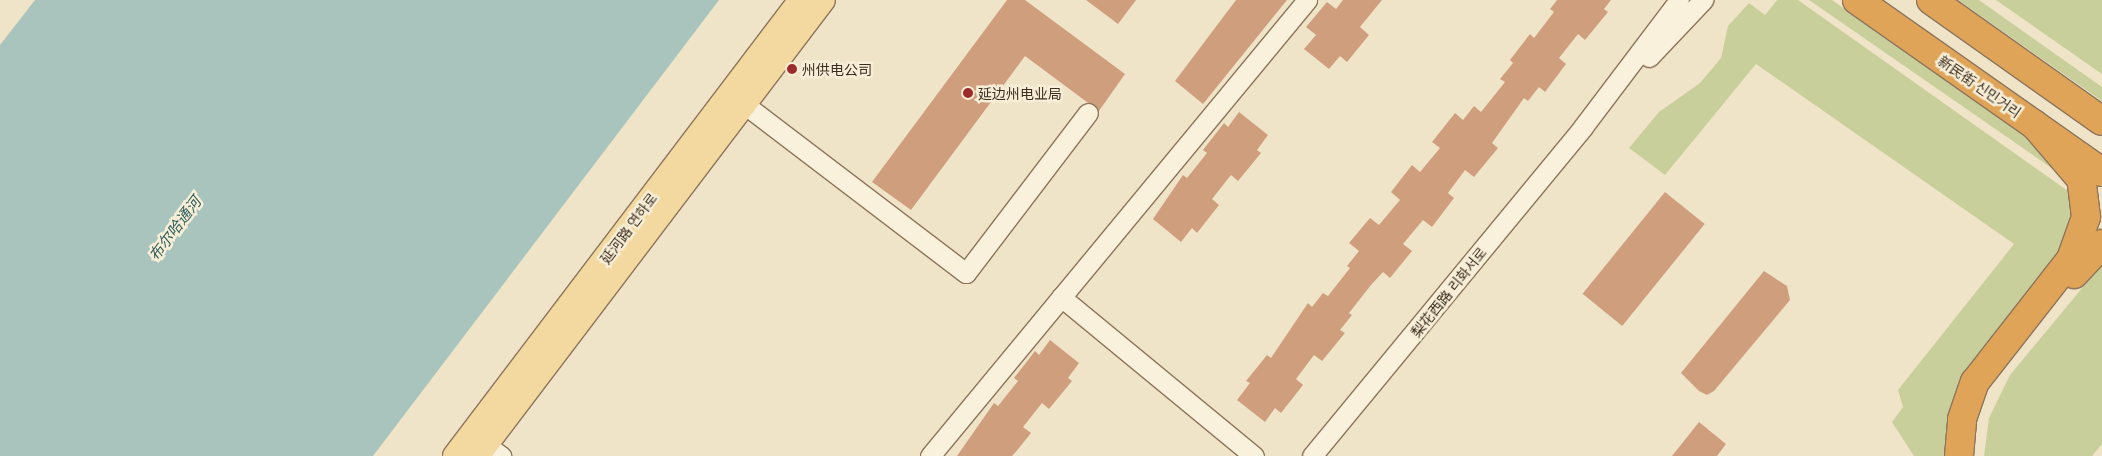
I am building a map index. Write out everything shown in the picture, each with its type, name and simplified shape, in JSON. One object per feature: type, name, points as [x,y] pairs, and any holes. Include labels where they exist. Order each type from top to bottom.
[{"type":"highway","name":"新民街 신민거리","points":[[1857,0],[2102,172]]},
{"type":"highway","points":[[1931,0],[2099,118]]},
{"type":"highway","points":[[1959,456],[1962,418],[1975,382],[2071,259],[2086,218],[2081,179],[2034,124]]},
{"type":"highway","points":[[1971,456],[1976,417],[1991,378],[2102,244]]},
{"type":"main road","name":"延河路 연하로","points":[[456,456],[801,0]]},
{"type":"main road","name":"延河路 연하로","points":[[488,452],[822,0]]},
{"type":"street","points":[[930,456],[1307,0]]},
{"type":"street","name":"梨花西路 리화서로","points":[[1312,456],[1583,127],[1679,0]]},
{"type":"street","name":"梨花西路 리화서로","points":[[1583,127],[1703,0]]},
{"type":"street","points":[[744,104],[966,273],[1088,113]]},
{"type":"street","points":[[1061,297],[1254,456]]},
{"type":"green space","points":[[1777,0],[1798,0],[2075,196],[2069,240],[1953,403],[1945,456],[1914,456],[1892,422],[1903,407],[1898,390],[2014,244],[1756,64],[1665,175],[1629,148],[1659,112],[1700,83],[1721,58],[1728,26],[1749,3],[1765,15]]},
{"type":"green space","points":[[1809,0],[1832,0],[2035,143],[2066,178]]},
{"type":"green space","points":[[1958,0],[1979,0],[2102,87],[2102,101]]},
{"type":"green space","points":[[1996,0],[2102,0],[2102,74]]},
{"type":"green space","points":[[2102,264],[2102,444],[2092,456],[1984,456],[1989,418],[2010,375]]},
{"type":"water","name":"布尔哈通河","points":[[35,0],[719,0],[373,456],[0,456],[0,45]]},
{"type":"building","name":"延边州电业局","points":[[1007,0],[1025,0],[1125,74],[1099,111],[1025,56],[911,210],[872,182]]},
{"type":"building","points":[[1086,0],[1136,0],[1118,24]]},
{"type":"building","points":[[1236,0],[1287,0],[1203,104],[1175,81]]},
{"type":"building","points":[[1343,0],[1382,0],[1360,27],[1369,35],[1347,62],[1340,56],[1329,69],[1304,49],[1316,35],[1306,27],[1327,2],[1336,9]]},
{"type":"building","points":[[1557,0],[1611,0],[1604,9],[1608,12],[1585,40],[1578,34],[1559,58],[1566,64],[1545,92],[1539,87],[1528,101],[1524,98],[1492,143],[1498,148],[1474,177],[1465,170],[1448,193],[1454,198],[1432,227],[1423,220],[1403,244],[1412,251],[1390,278],[1383,272],[1371,285],[1349,313],[1352,315],[1340,330],[1345,333],[1322,361],[1314,355],[1296,379],[1303,385],[1281,413],[1275,408],[1265,422],[1237,400],[1250,383],[1246,381],[1267,355],[1271,358],[1308,303],[1312,307],[1323,293],[1328,296],[1350,268],[1347,266],[1359,251],[1349,243],[1370,218],[1379,225],[1400,200],[1391,192],[1412,165],[1420,172],[1440,148],[1432,142],[1455,113],[1463,120],[1474,106],[1481,112],[1505,82],[1500,79],[1513,63],[1510,60],[1530,34],[1534,38],[1554,12],[1550,9]]},
{"type":"building","points":[[1239,112],[1268,135],[1257,150],[1261,153],[1238,181],[1231,175],[1212,199],[1219,205],[1197,233],[1192,228],[1181,242],[1153,219],[1183,175],[1187,178],[1207,153],[1203,150],[1224,123],[1228,127]]},
{"type":"building","points":[[1665,192],[1705,224],[1622,326],[1583,294]]},
{"type":"building","points":[[1764,271],[1787,286],[1790,300],[1714,391],[1707,395],[1699,391],[1681,373]]},
{"type":"building","points":[[1050,340],[1079,363],[1068,378],[1072,381],[1049,409],[1042,403],[1023,427],[1031,433],[1019,448],[1012,456],[957,456],[994,403],[998,406],[1018,381],[1014,378],[1035,351],[1039,355]]},
{"type":"building","points":[[1699,422],[1726,444],[1717,456],[1672,456]]},
{"type":"place","name":"州供电公司","points":[[792,69]]},
{"type":"place","name":"延边州电业局","points":[[968,93]]}]
